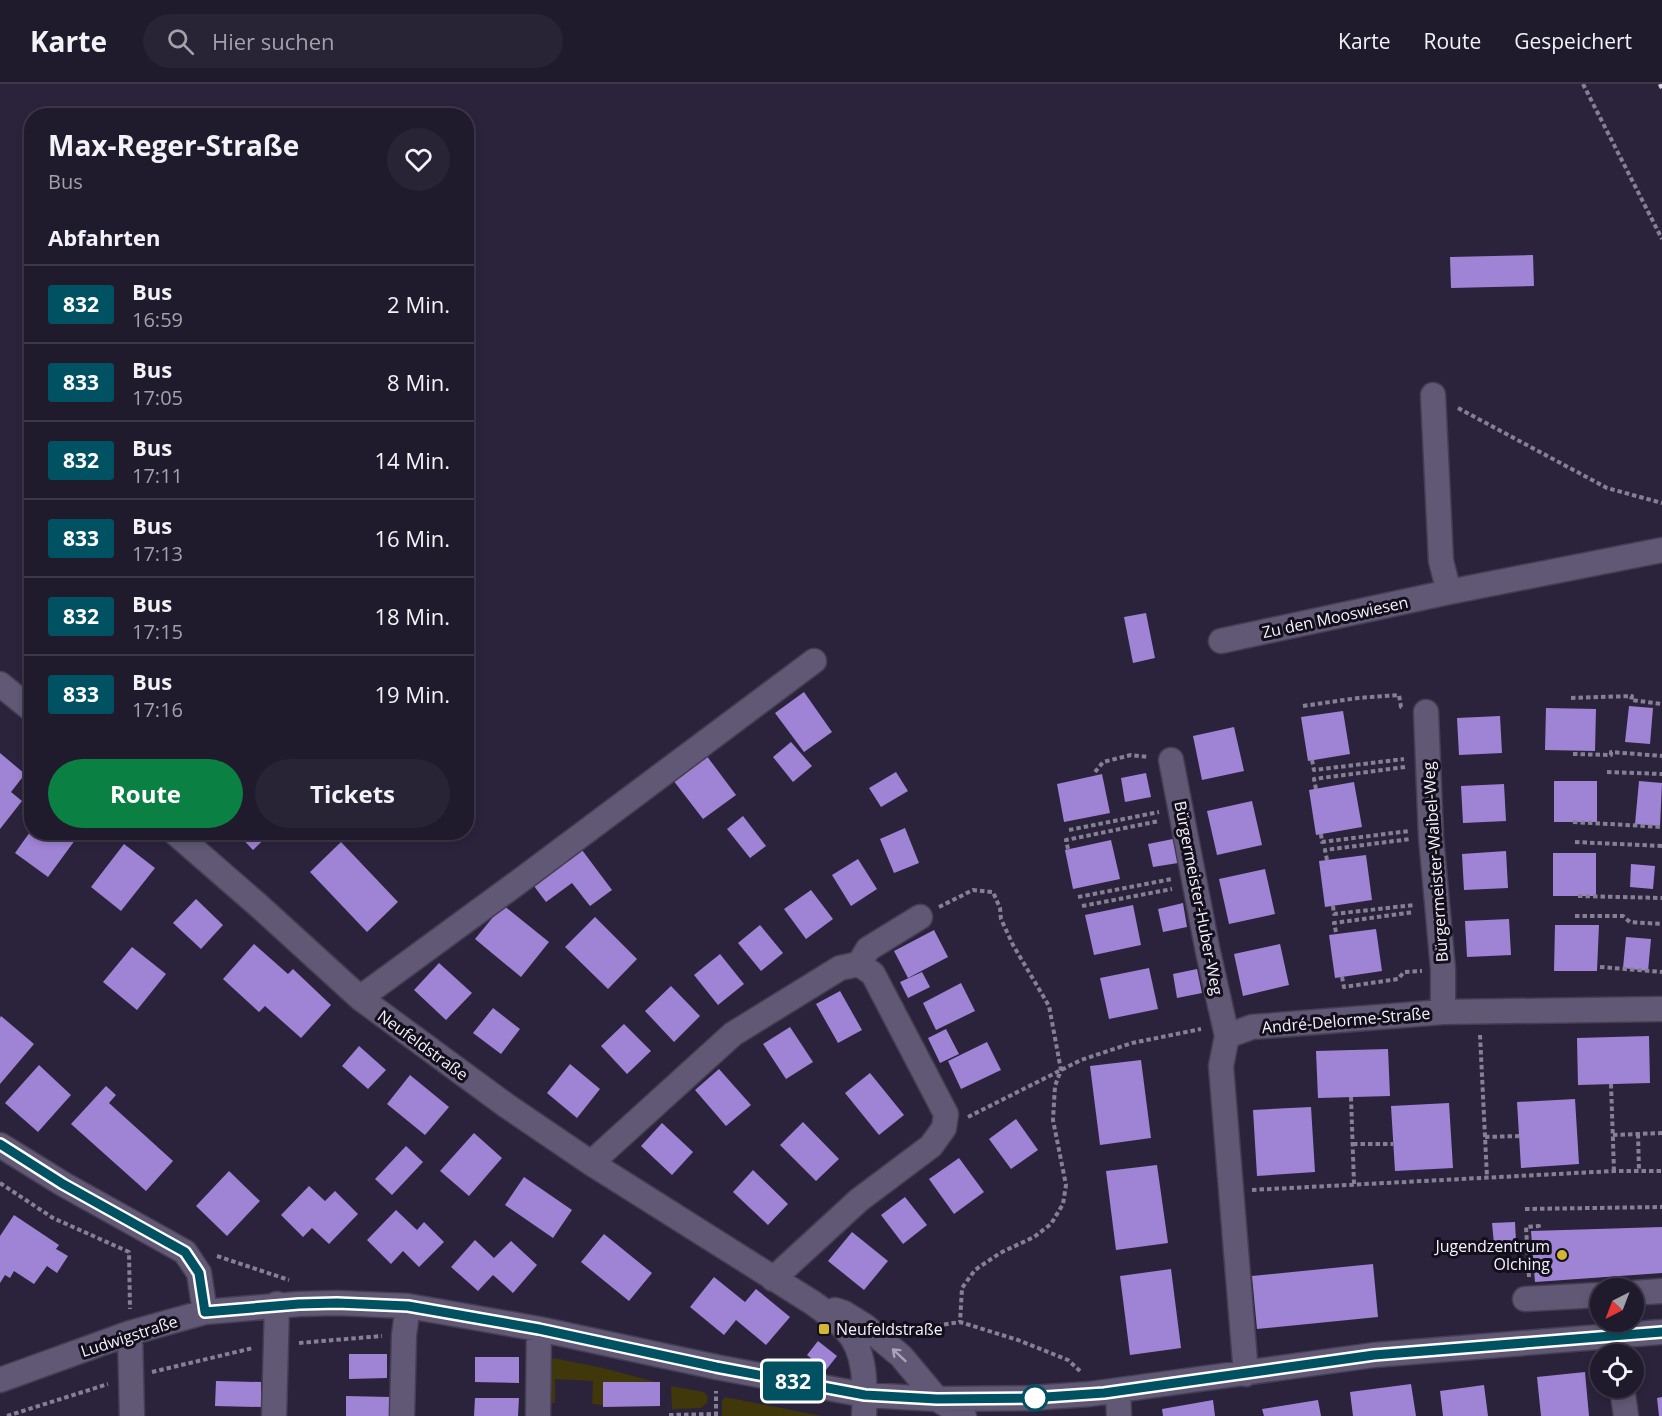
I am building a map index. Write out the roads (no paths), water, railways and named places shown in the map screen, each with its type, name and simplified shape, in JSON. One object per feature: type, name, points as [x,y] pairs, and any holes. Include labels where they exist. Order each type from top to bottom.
[{"type":"street","points":[[1433,395],[1441,561],[1449,592]]},
{"type":"street","name":"Zu den Mooswiesen","points":[[1221,641],[1449,592],[1662,550]]},
{"type":"street","points":[[360,998],[814,661]]},
{"type":"street","points":[[0,684],[24,704]]},
{"type":"street","name":"Bürgermeister-Waibel-Weg","points":[[1426,712],[1431,833],[1443,969],[1443,1011]]},
{"type":"street","name":"Bürgermeister-Huber-Weg","points":[[1171,760],[1196,880],[1208,952],[1227,1036]]},
{"type":"street","name":"Neufeldstraße","points":[[183,840],[360,998],[507,1107],[813,1303],[847,1330],[860,1353],[863,1367],[864,1405]]},
{"type":"street","points":[[591,1162],[733,1034],[840,968],[859,964],[868,949],[920,917]]},
{"type":"street","points":[[773,1279],[859,1200],[932,1146],[944,1128],[946,1114],[873,974],[859,964]]},
{"type":"street","name":"André-Delorme-Straße","points":[[1227,1036],[1252,1028],[1443,1011],[1662,1009]]},
{"type":"street","points":[[1227,1036],[1221,1066],[1246,1374]]},
{"type":"street","points":[[0,1144],[63,1184],[185,1252],[199,1273],[205,1312]]},
{"type":"street","points":[[1644,1292],[1662,1291]]},
{"type":"street","points":[[1528,1299],[1590,1295]]},
{"type":"street","name":"Ludwigstraße","points":[[0,1380],[130,1333],[205,1312],[277,1305],[337,1303],[408,1306],[539,1329],[716,1367],[864,1405],[937,1399],[1031,1398],[1090,1394],[1374,1355],[1590,1346]]},
{"type":"street","points":[[813,1303],[844,1313],[865,1326],[901,1356],[937,1399],[964,1416]]},
{"type":"street","points":[[274,1416],[277,1305]]},
{"type":"street","points":[[402,1416],[404,1335],[408,1306]]},
{"type":"street","points":[[538,1416],[539,1329]]},
{"type":"street","name":"Ludwigstraße","points":[[1620,1344],[1662,1332]]},
{"type":"street","points":[[130,1333],[132,1416]]},
{"type":"street","points":[[1118,1391],[1119,1416]]},
{"type":"street","points":[[1623,1398],[1626,1416]]},
{"type":"railway","points":[[1660,84],[1662,88]]},
{"type":"place","name":"Jugendzentrum Olching","points":[[1562,1255]]},
{"type":"place","name":"Neufeldstraße","points":[[824,1329]]}]
